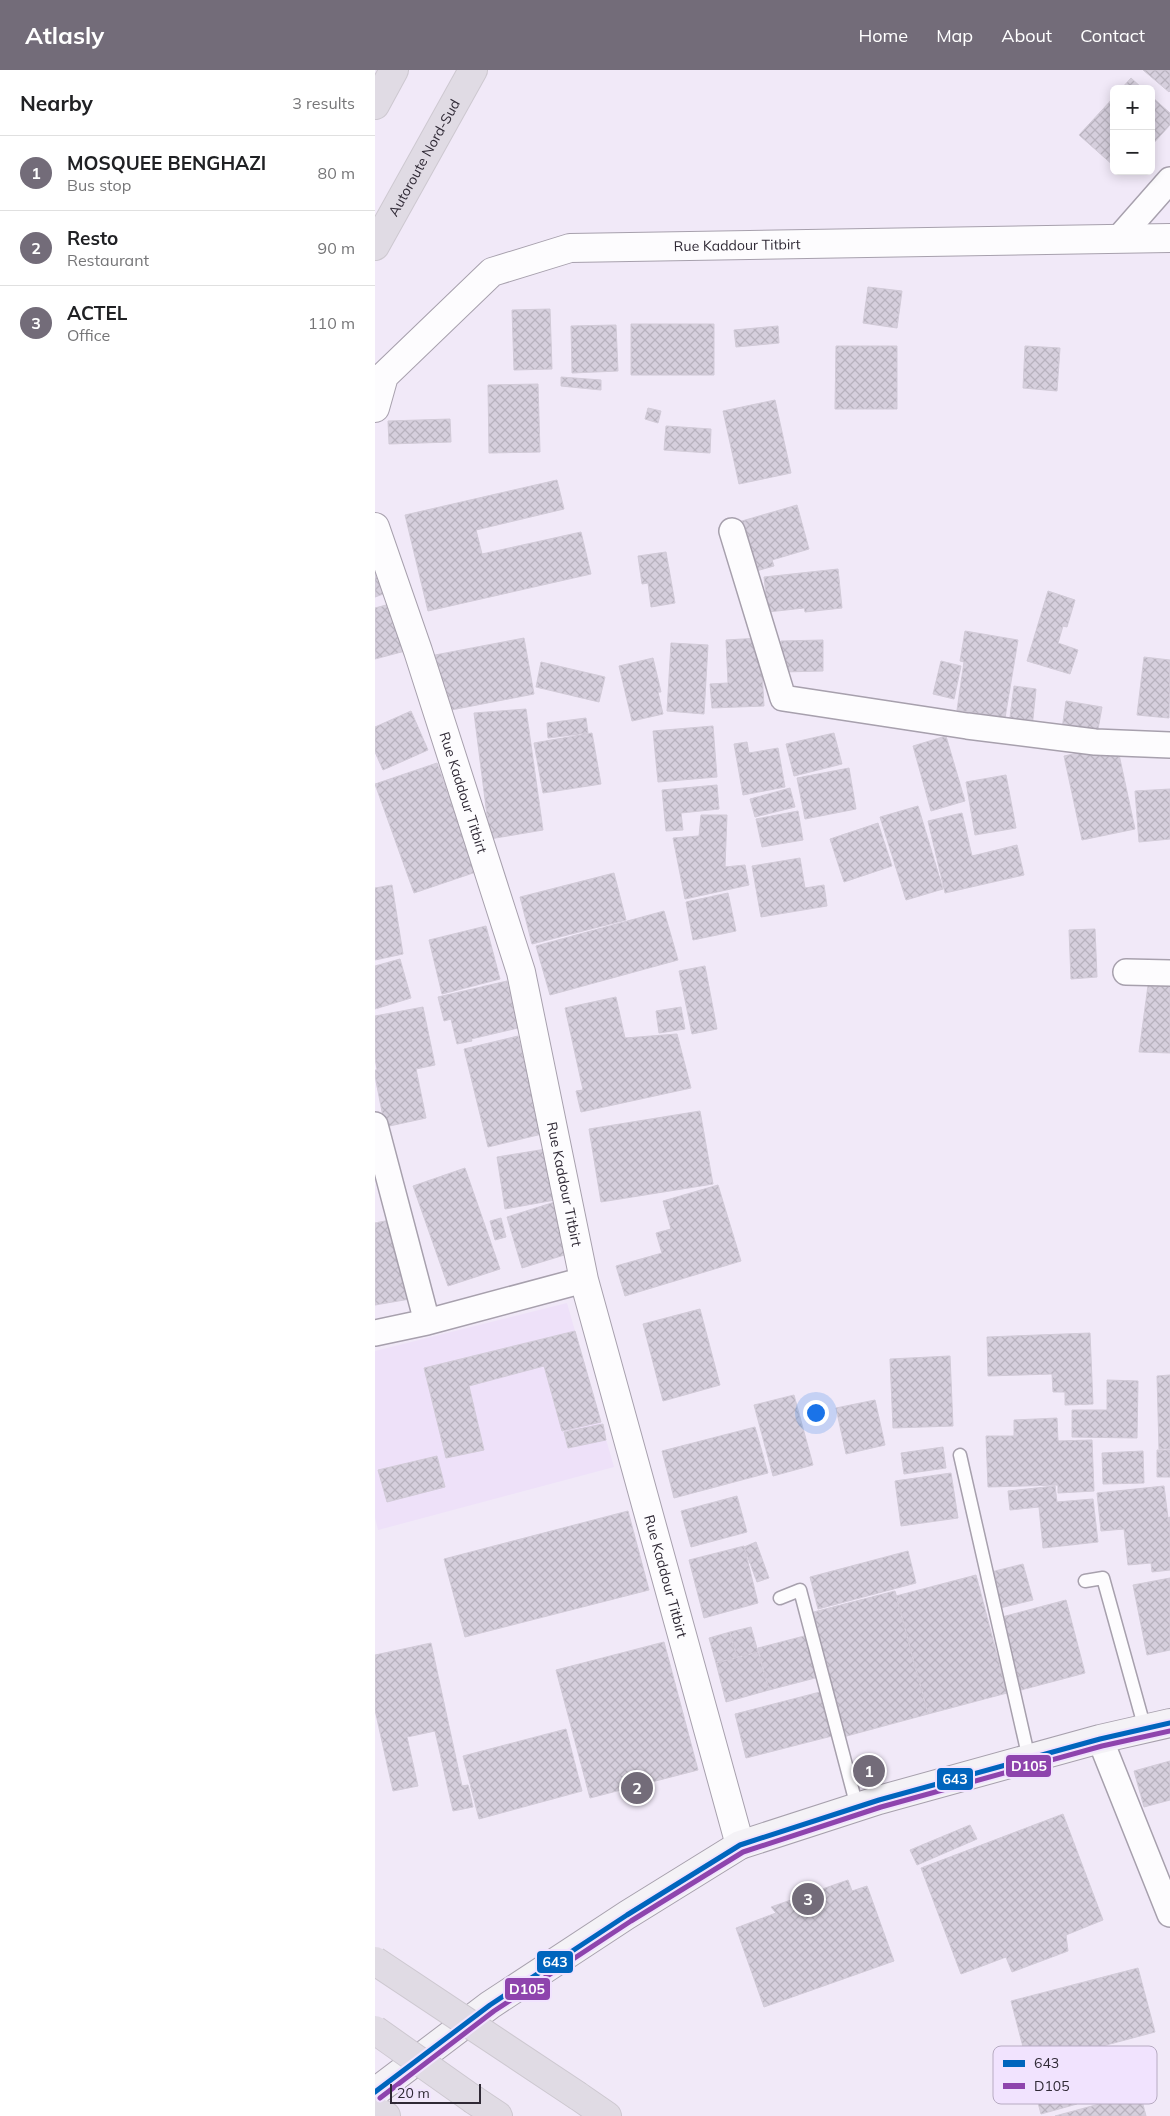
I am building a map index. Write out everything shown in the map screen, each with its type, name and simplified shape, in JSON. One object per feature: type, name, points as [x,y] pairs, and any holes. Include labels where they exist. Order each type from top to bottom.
[{"type":"highway","points":[[375,105],[394,70]]},
{"type":"highway","name":"Autoroute Nord-Sud","points":[[375,246],[473,70]]},
{"type":"highway","points":[[375,1961],[607,2116]]},
{"type":"highway","points":[[375,2030],[499,2116]]},
{"type":"highway","points":[[375,2111],[386,2116]]},
{"type":"main road","points":[[375,2092],[490,2005],[627,1915],[740,1845],[857,1807],[1100,1739],[1158,1726]]},
{"type":"street","points":[[1119,238],[1170,180]]},
{"type":"street","name":"Rue Kaddour Titbirt","points":[[375,408],[384,376],[492,272],[570,248],[1170,238]]},
{"type":"street","name":"Rue Kaddour Titbirt","points":[[375,527],[418,651],[521,972],[584,1280],[740,1845]]},
{"type":"street","points":[[731,532],[783,698],[967,726],[1085,741],[1170,745]]},
{"type":"street","points":[[1126,972],[1170,973]]},
{"type":"street","points":[[375,1125],[427,1322]]},
{"type":"street","points":[[375,1333],[427,1322],[584,1280]]},
{"type":"street","points":[[1100,1739],[1170,1914]]},
{"type":"lane","points":[[960,1455],[1029,1759]]},
{"type":"lane","points":[[1085,1581],[1103,1578],[1158,1726]]},
{"type":"lane","points":[[780,1598],[800,1590],[857,1807]]},
{"type":"shaded area","points":[[567,1303],[614,1467],[378,1530],[375,1518],[375,1351]]},
{"type":"building","points":[[1143,70],[1170,70],[1170,91],[1169,92]]},
{"type":"building","points":[[1131,78],[1139,85],[1125,85]]},
{"type":"building","points":[[1155,100],[1170,113],[1170,125],[1155,142]]},
{"type":"building","points":[[1110,101],[1110,162],[1079,135]]},
{"type":"building","points":[[868,287],[902,291],[897,328],[863,323]]},
{"type":"building","points":[[550,309],[552,369],[514,370],[512,310]]},
{"type":"building","points":[[631,324],[714,324],[714,375],[631,375]]},
{"type":"building","points":[[616,325],[618,371],[572,373],[571,326]]},
{"type":"building","points":[[778,326],[779,343],[736,347],[734,330]]},
{"type":"building","points":[[836,346],[897,346],[897,409],[835,409]]},
{"type":"building","points":[[1025,346],[1060,348],[1057,391],[1023,388]]},
{"type":"building","points":[[561,377],[601,380],[601,390],[561,386]]},
{"type":"building","points":[[538,384],[540,452],[489,453],[488,385]]},
{"type":"building","points":[[775,400],[791,473],[739,484],[723,411]]},
{"type":"building","points":[[648,408],[661,411],[658,423],[645,419]]},
{"type":"building","points":[[450,419],[451,442],[389,444],[388,421]]},
{"type":"building","points":[[666,426],[711,429],[710,453],[664,450]]},
{"type":"building","points":[[557,480],[564,509],[476,530],[482,554],[581,532],[591,574],[428,611],[405,515]]},
{"type":"building","points":[[797,505],[809,549],[772,560],[774,566],[749,573],[735,523]]},
{"type":"building","points":[[375,543],[392,591],[375,597]]},
{"type":"building","points":[[666,552],[675,603],[651,607],[648,583],[642,584],[638,556]]},
{"type":"building","points":[[838,569],[842,608],[805,612],[804,608],[768,612],[764,577]]},
{"type":"building","points":[[1048,591],[1075,600],[1067,627],[1063,626],[1058,643],[1078,650],[1070,674],[1027,661]]},
{"type":"building","points":[[397,602],[409,650],[375,659],[375,608]]},
{"type":"building","points":[[965,631],[1018,640],[1005,718],[957,710],[964,662],[960,661]]},
{"type":"building","points":[[524,638],[534,694],[446,711],[435,655]]},
{"type":"building","points":[[760,638],[764,706],[712,708],[710,684],[728,683],[726,640]]},
{"type":"building","points":[[823,640],[823,671],[782,672],[781,641]]},
{"type":"building","points":[[671,643],[708,645],[704,714],[667,711]]},
{"type":"building","points":[[1144,657],[1170,660],[1169,718],[1137,715]]},
{"type":"building","points":[[653,658],[661,692],[658,692],[663,714],[632,721],[619,666]]},
{"type":"building","points":[[941,661],[961,666],[954,699],[933,694]]},
{"type":"building","points":[[541,662],[605,677],[599,702],[536,687]]},
{"type":"building","points":[[1014,686],[1036,689],[1032,728],[1009,725]]},
{"type":"building","points":[[1066,701],[1102,707],[1097,735],[1062,729]]},
{"type":"building","points":[[526,709],[543,830],[490,839],[474,713]]},
{"type":"building","points":[[411,711],[428,750],[383,770],[375,752],[375,727]]},
{"type":"building","points":[[586,718],[588,733],[548,738],[547,723]]},
{"type":"building","points":[[713,726],[717,777],[658,782],[653,731]]},
{"type":"building","points":[[592,733],[601,784],[543,793],[534,743]]},
{"type":"building","points":[[834,733],[842,764],[794,776],[786,744]]},
{"type":"building","points":[[946,736],[965,801],[931,811],[913,746]]},
{"type":"building","points":[[747,742],[749,753],[778,748],[785,787],[743,795],[734,744]]},
{"type":"building","points":[[1117,745],[1135,829],[1082,840],[1064,756]]},
{"type":"building","points":[[437,763],[476,872],[414,893],[375,784]]},
{"type":"building","points":[[849,768],[856,809],[805,819],[797,778]]},
{"type":"building","points":[[1006,775],[1016,828],[975,835],[966,782]]},
{"type":"building","points":[[717,785],[719,809],[681,813],[683,830],[666,831],[662,790]]},
{"type":"building","points":[[790,788],[795,807],[755,817],[750,799]]},
{"type":"building","points":[[1170,789],[1170,839],[1139,842],[1135,791]]},
{"type":"building","points":[[918,806],[943,889],[906,900],[880,817]]},
{"type":"building","points":[[798,811],[803,840],[762,847],[756,819]]},
{"type":"building","points":[[962,813],[972,856],[1017,845],[1024,875],[945,893],[928,821]]},
{"type":"building","points":[[701,815],[727,815],[725,867],[745,865],[749,885],[685,899],[673,838],[699,836]]},
{"type":"building","points":[[878,823],[892,866],[844,882],[830,839]]},
{"type":"building","points":[[800,858],[805,888],[824,885],[827,906],[761,917],[752,866]]},
{"type":"building","points":[[614,873],[626,920],[532,944],[520,897]]},
{"type":"building","points":[[392,885],[403,954],[375,960],[375,888]]},
{"type":"building","points":[[728,893],[736,931],[693,940],[686,902]]},
{"type":"building","points":[[664,911],[678,960],[550,995],[536,946]]},
{"type":"building","points":[[486,926],[500,979],[442,994],[429,940]]},
{"type":"building","points":[[1095,929],[1097,977],[1071,979],[1069,930]]},
{"type":"building","points":[[400,959],[411,998],[375,1009],[375,966]]},
{"type":"building","points":[[705,966],[717,1029],[692,1034],[679,971]]},
{"type":"building","points":[[1149,978],[1170,981],[1170,1053],[1139,1052]]},
{"type":"building","points":[[507,981],[518,1028],[457,1044],[451,1019],[444,1021],[438,997]]},
{"type":"building","points":[[616,997],[625,1038],[677,1034],[691,1088],[581,1112],[576,1091],[583,1090],[565,1008]]},
{"type":"building","points":[[423,1007],[435,1065],[416,1069],[426,1118],[385,1127],[375,1076],[375,1070],[377,1070],[375,1058],[375,1016]]},
{"type":"building","points":[[681,1007],[685,1029],[659,1033],[656,1011]]},
{"type":"building","points":[[518,1036],[542,1134],[488,1147],[464,1049]]},
{"type":"building","points":[[700,1111],[713,1184],[601,1202],[589,1129]]},
{"type":"building","points":[[546,1149],[555,1200],[505,1209],[497,1157]]},
{"type":"building","points":[[465,1168],[500,1269],[448,1286],[413,1186]]},
{"type":"building","points":[[718,1185],[741,1261],[625,1296],[616,1266],[662,1253],[656,1233],[671,1229],[663,1201]]},
{"type":"building","points":[[558,1201],[574,1252],[522,1268],[507,1217]]},
{"type":"building","points":[[501,1218],[506,1237],[495,1240],[490,1221]]},
{"type":"building","points":[[395,1219],[410,1299],[375,1305],[375,1223]]},
{"type":"building","points":[[700,1309],[720,1385],[663,1401],[643,1324]]},
{"type":"building","points":[[575,1331],[601,1422],[562,1431],[544,1366],[469,1386],[484,1450],[446,1458],[424,1368]]},
{"type":"building","points":[[1090,1333],[1093,1404],[1065,1405],[1065,1392],[1053,1392],[1052,1374],[988,1376],[987,1337]]},
{"type":"building","points":[[950,1356],[953,1426],[893,1428],[890,1359]]},
{"type":"building","points":[[1170,1375],[1170,1449],[1159,1449],[1157,1376]]},
{"type":"building","points":[[1107,1380],[1138,1381],[1137,1438],[1072,1437],[1072,1410],[1107,1410]]},
{"type":"building","points":[[794,1395],[813,1465],[773,1476],[754,1405]]},
{"type":"building","points":[[875,1400],[885,1445],[846,1454],[836,1408]]},
{"type":"building","points":[[1057,1418],[1058,1441],[1092,1440],[1094,1491],[1058,1493],[1058,1485],[988,1487],[986,1436],[1014,1436],[1014,1420]]},
{"type":"building","points":[[603,1424],[606,1440],[568,1448],[564,1432]]},
{"type":"building","points":[[755,1427],[768,1473],[674,1498],[662,1451]]},
{"type":"building","points":[[943,1447],[946,1468],[904,1474],[901,1453]]},
{"type":"building","points":[[1157,1450],[1170,1450],[1170,1477],[1157,1477]]},
{"type":"building","points":[[1143,1451],[1144,1483],[1103,1484],[1102,1453]]},
{"type":"building","points":[[437,1456],[445,1487],[387,1502],[378,1470]]},
{"type":"building","points":[[951,1473],[958,1518],[901,1526],[895,1481]]},
{"type":"building","points":[[1055,1486],[1057,1502],[1093,1499],[1098,1542],[1043,1548],[1039,1507],[1010,1510],[1008,1491]]},
{"type":"building","points":[[1164,1486],[1168,1518],[1170,1517],[1170,1570],[1152,1572],[1151,1563],[1128,1565],[1124,1529],[1101,1531],[1097,1493]]},
{"type":"building","points":[[737,1496],[747,1532],[691,1547],[681,1511]]},
{"type":"building","points":[[628,1511],[649,1590],[465,1637],[444,1559]]},
{"type":"building","points":[[756,1542],[769,1578],[757,1582],[744,1547]]},
{"type":"building","points":[[744,1546],[758,1603],[704,1618],[689,1560]]},
{"type":"building","points":[[908,1551],[916,1583],[818,1609],[810,1577]]},
{"type":"building","points":[[1023,1564],[1033,1600],[1000,1608],[991,1572]]},
{"type":"building","points":[[976,1575],[1007,1693],[928,1714],[896,1596]]},
{"type":"building","points":[[1170,1578],[1170,1650],[1147,1655],[1133,1585]]},
{"type":"building","points":[[895,1591],[928,1714],[843,1737],[810,1613]]},
{"type":"building","points":[[1066,1600],[1085,1673],[1021,1690],[1002,1617]]},
{"type":"building","points":[[751,1627],[758,1652],[737,1657],[730,1632]]},
{"type":"building","points":[[730,1632],[737,1657],[716,1663],[709,1638]]},
{"type":"building","points":[[808,1635],[819,1677],[769,1690],[758,1648]]},
{"type":"building","points":[[664,1642],[698,1770],[590,1798],[556,1670]]},
{"type":"building","points":[[431,1643],[462,1786],[468,1785],[473,1807],[453,1811],[435,1731],[407,1737],[418,1786],[393,1791],[375,1710],[375,1655]]},
{"type":"building","points":[[758,1652],[769,1690],[726,1702],[716,1663]]},
{"type":"building","points":[[820,1692],[832,1736],[746,1758],[735,1714]]},
{"type":"building","points":[[566,1729],[582,1791],[479,1819],[463,1756]]},
{"type":"building","points":[[1170,1761],[1170,1800],[1144,1807],[1134,1771]]},
{"type":"building","points":[[1063,1814],[1103,1920],[1066,1935],[1068,1951],[1012,1972],[1006,1957],[961,1974],[921,1868]]},
{"type":"building","points":[[970,1825],[977,1839],[917,1865],[910,1850]]},
{"type":"building","points":[[848,1880],[852,1891],[867,1886],[894,1961],[764,2007],[736,1928],[776,1913],[771,1907]]},
{"type":"building","points":[[1138,1968],[1155,2032],[1103,2046],[1023,2046],[1011,2001]]},
{"type":"building","points":[[1038,2104],[1077,2104],[1041,2114]]},
{"type":"building","points":[[1099,2104],[1143,2104],[1146,2116],[1055,2116]]},
{"type":"transit line","name":"643","points":[[375,2092],[490,2005],[627,1915],[740,1845],[879,1800],[1100,1739],[1170,1723]]},
{"type":"transit line","name":"D105","points":[[380,2098],[494,2011],[631,1921],[743,1852],[881,1807],[1102,1746],[1170,1731]]},
{"type":"place","name":"MOSQUEE BENGHAZI","points":[[869,1771]]},
{"type":"place","name":"Resto","points":[[637,1788]]},
{"type":"place","name":"ACTEL","points":[[808,1899]]}]
